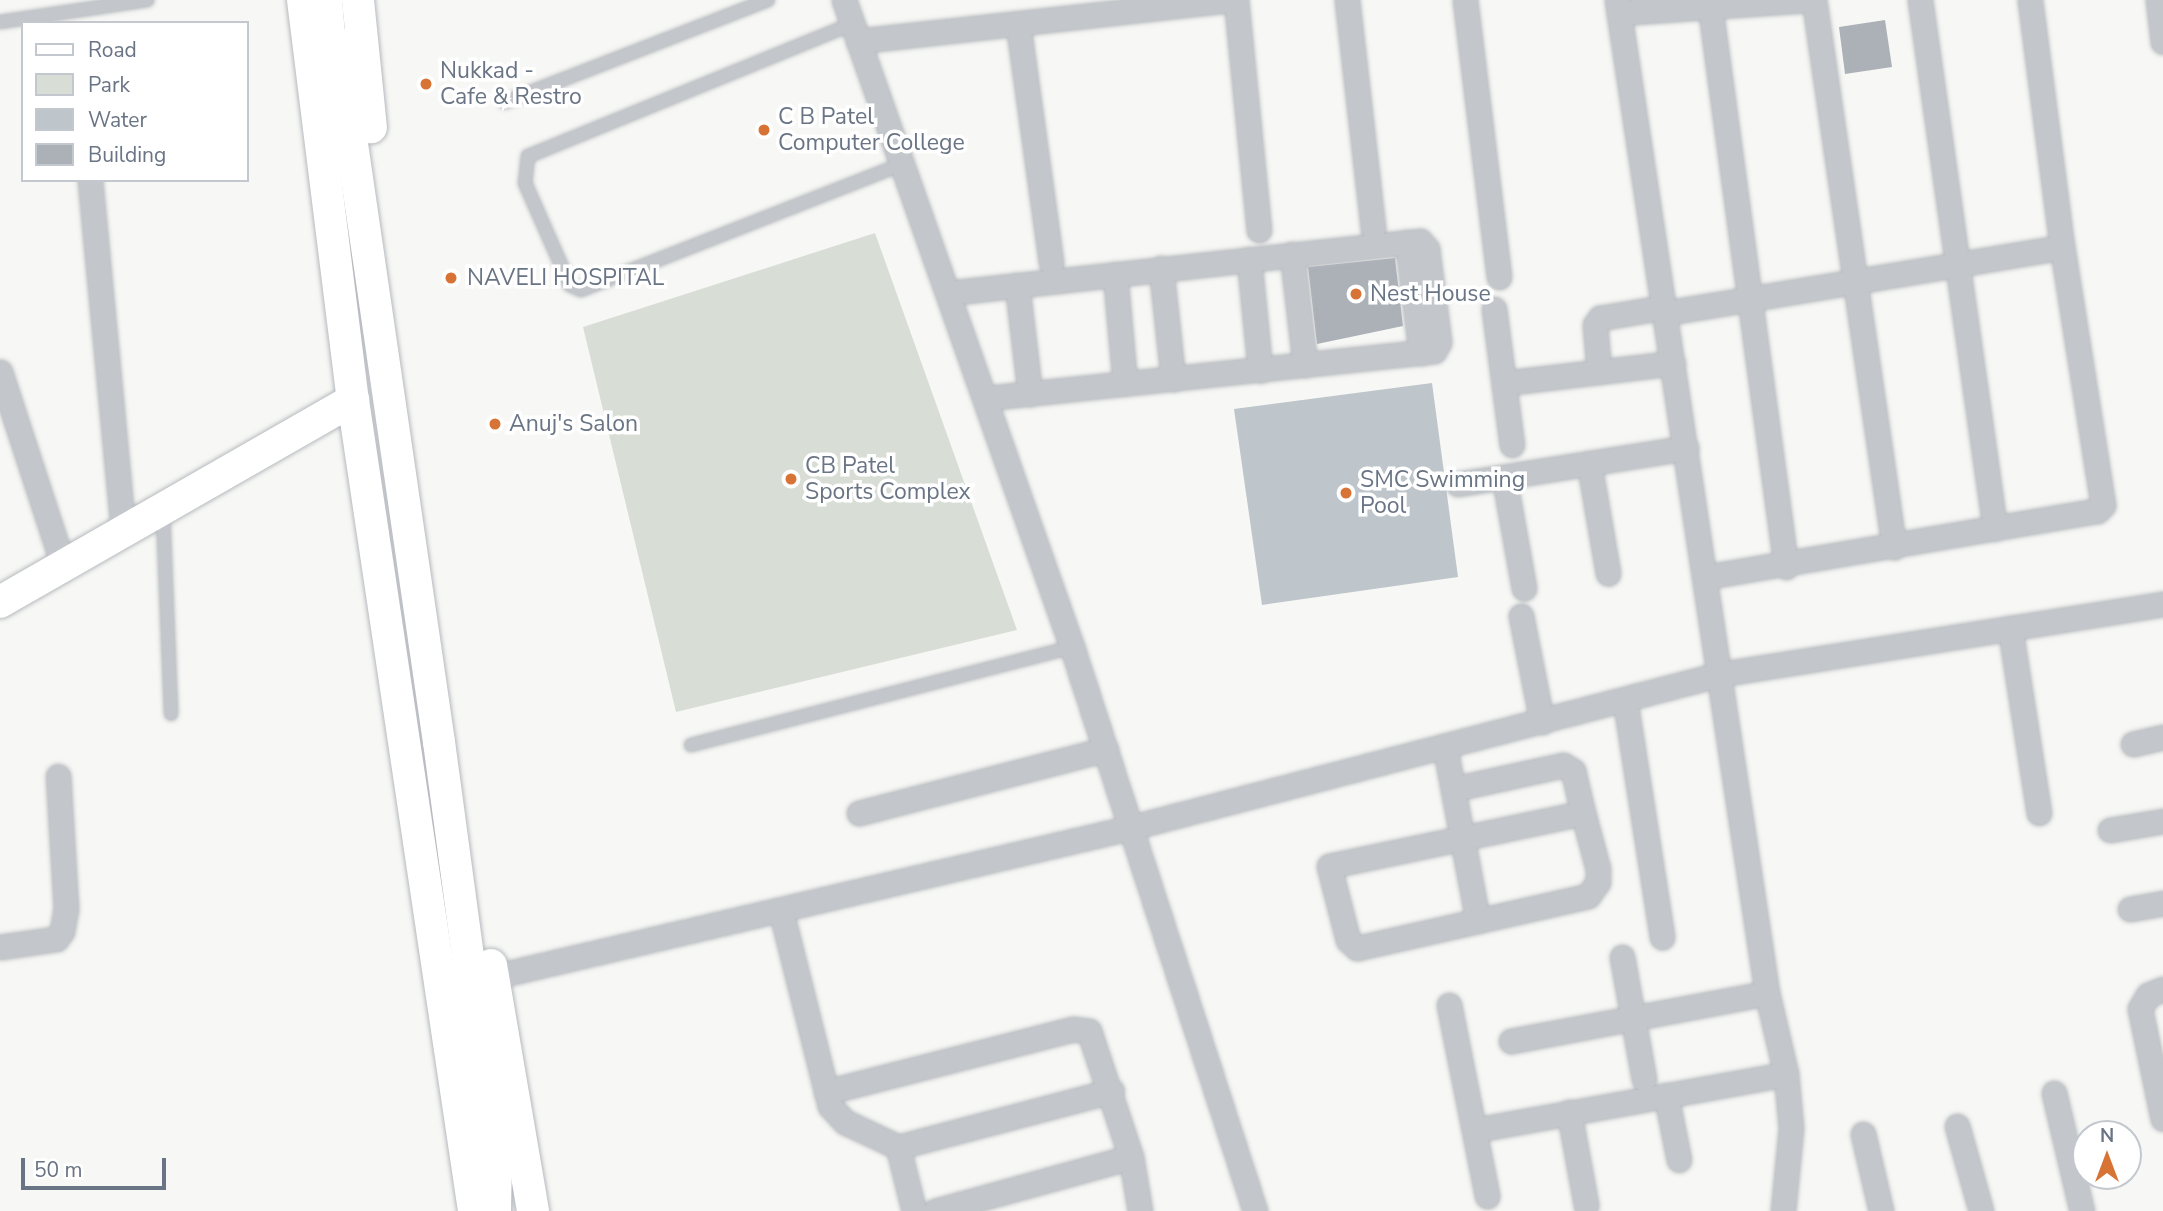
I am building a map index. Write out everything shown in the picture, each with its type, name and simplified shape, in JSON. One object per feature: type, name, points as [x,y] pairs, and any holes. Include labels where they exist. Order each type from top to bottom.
[{"type":"main road","points":[[303,0],[353,400],[474,1211]]},
{"type":"main road","points":[[326,0],[329,33],[341,68],[496,1162],[495,1211]]},
{"type":"main road","points":[[341,68],[346,32],[344,0]]},
{"type":"main road","points":[[358,0],[367,97],[492,977],[533,1211]]},
{"type":"main road","points":[[0,602],[353,400]]},
{"type":"main road","points":[[496,1162],[513,1211]]},
{"type":"street","points":[[844,0],[1072,647],[1133,827],[1255,1211]]},
{"type":"street","points":[[855,33],[1018,24],[1233,0],[1259,230]]},
{"type":"street","points":[[1347,0],[1373,229]]},
{"type":"street","points":[[1465,0],[1499,277]]},
{"type":"street","points":[[1783,1211],[1791,1128],[1786,1074],[1767,993],[1721,674],[1618,7],[1710,6],[1806,0]]},
{"type":"street","points":[[1814,0],[1894,547]]},
{"type":"street","points":[[1920,0],[1995,529]]},
{"type":"street","points":[[1705,577],[1786,566],[2097,512],[2103,505],[2062,247],[2030,0]]},
{"type":"street","points":[[2158,0],[2163,42]]},
{"type":"street","points":[[1710,6],[1786,566]]},
{"type":"street","points":[[1018,24],[1051,263]]},
{"type":"street","points":[[90,182],[123,530]]},
{"type":"street","points":[[948,293],[1407,242],[1420,241],[1427,248],[1438,342],[1434,351],[985,398]]},
{"type":"street","points":[[1599,372],[1595,325],[1600,318],[1855,284],[1959,263],[2062,247]]},
{"type":"street","points":[[1292,254],[1305,365]]},
{"type":"street","points":[[1249,259],[1260,370]]},
{"type":"street","points":[[1161,268],[1174,379]]},
{"type":"street","points":[[1115,274],[1125,384]]},
{"type":"street","points":[[1017,285],[1030,394]]},
{"type":"street","points":[[1494,309],[1512,445]]},
{"type":"street","points":[[1504,383],[1673,363]]},
{"type":"street","points":[[0,372],[63,565]]},
{"type":"street","points":[[1458,484],[1686,448]]},
{"type":"street","points":[[1589,463],[1608,573]]},
{"type":"street","points":[[1504,477],[1524,588]]},
{"type":"street","points":[[492,977],[1133,827],[1721,674],[2163,604]]},
{"type":"street","points":[[1521,616],[1542,722]]},
{"type":"street","points":[[2010,628],[2039,813]]},
{"type":"street","points":[[1625,700],[1662,937]]},
{"type":"street","points":[[2133,744],[2163,737]]},
{"type":"street","points":[[1446,747],[1478,921]]},
{"type":"street","points":[[859,813],[1106,749]]},
{"type":"street","points":[[1453,789],[1563,765],[1573,771],[1598,869],[1598,882],[1588,895],[1357,948],[1348,940],[1329,866],[1583,813]]},
{"type":"street","points":[[0,947],[56,939],[62,931],[66,909],[58,776]]},
{"type":"street","points":[[2110,830],[2163,821]]},
{"type":"street","points":[[2130,909],[2163,903]]},
{"type":"street","points":[[780,911],[826,1092],[836,1115],[898,1147],[1112,1091]]},
{"type":"street","points":[[1622,957],[1644,1080]]},
{"type":"street","points":[[2163,989],[2148,995],[2140,1009],[2163,1119]]},
{"type":"street","points":[[1511,1041],[1767,993]]},
{"type":"street","points":[[1448,1005],[1487,1196]]},
{"type":"street","points":[[826,1092],[1082,1029],[1094,1036],[1112,1091],[1130,1157],[1140,1211]]},
{"type":"street","points":[[1475,1130],[1786,1074]]},
{"type":"street","points":[[2054,1093],[2082,1211]]},
{"type":"street","points":[[1666,1095],[1679,1160]]},
{"type":"street","points":[[1569,1112],[1586,1205]]},
{"type":"street","points":[[1957,1126],[1981,1211]]},
{"type":"street","points":[[1863,1134],[1881,1211]]},
{"type":"street","points":[[898,1147],[914,1211]]},
{"type":"street","points":[[935,1211],[1130,1157]]},
{"type":"lane","points":[[0,22],[147,0]]},
{"type":"lane","points":[[505,102],[768,0]]},
{"type":"lane","points":[[855,33],[528,156],[526,183],[570,285],[581,290],[903,164]]},
{"type":"lane","points":[[163,508],[171,715]]},
{"type":"lane","points":[[691,745],[1072,647]]},
{"type":"green space","name":"CB Patel Sports Complex","points":[[875,233],[1017,630],[676,712],[583,327]]},
{"type":"water","name":"SMC Swimming Pool","points":[[1432,383],[1458,577],[1262,605],[1234,409]]},
{"type":"building","points":[[1885,20],[1892,67],[1845,74],[1839,27]]},
{"type":"building","name":"Nest House","points":[[1395,258],[1403,326],[1317,344],[1308,267]]},
{"type":"place","name":"Nukkad - Cafe & Restro","points":[[426,84]]},
{"type":"place","name":"C B Patel Computer College","points":[[764,130]]},
{"type":"place","name":"NAVELI HOSPITAL","points":[[451,278]]},
{"type":"place","name":"Nest House","points":[[1356,294]]},
{"type":"place","name":"Anuj's Salon","points":[[495,424]]},
{"type":"place","name":"CB Patel Sports Complex","points":[[791,479]]},
{"type":"place","name":"SMC Swimming Pool","points":[[1346,493]]}]
